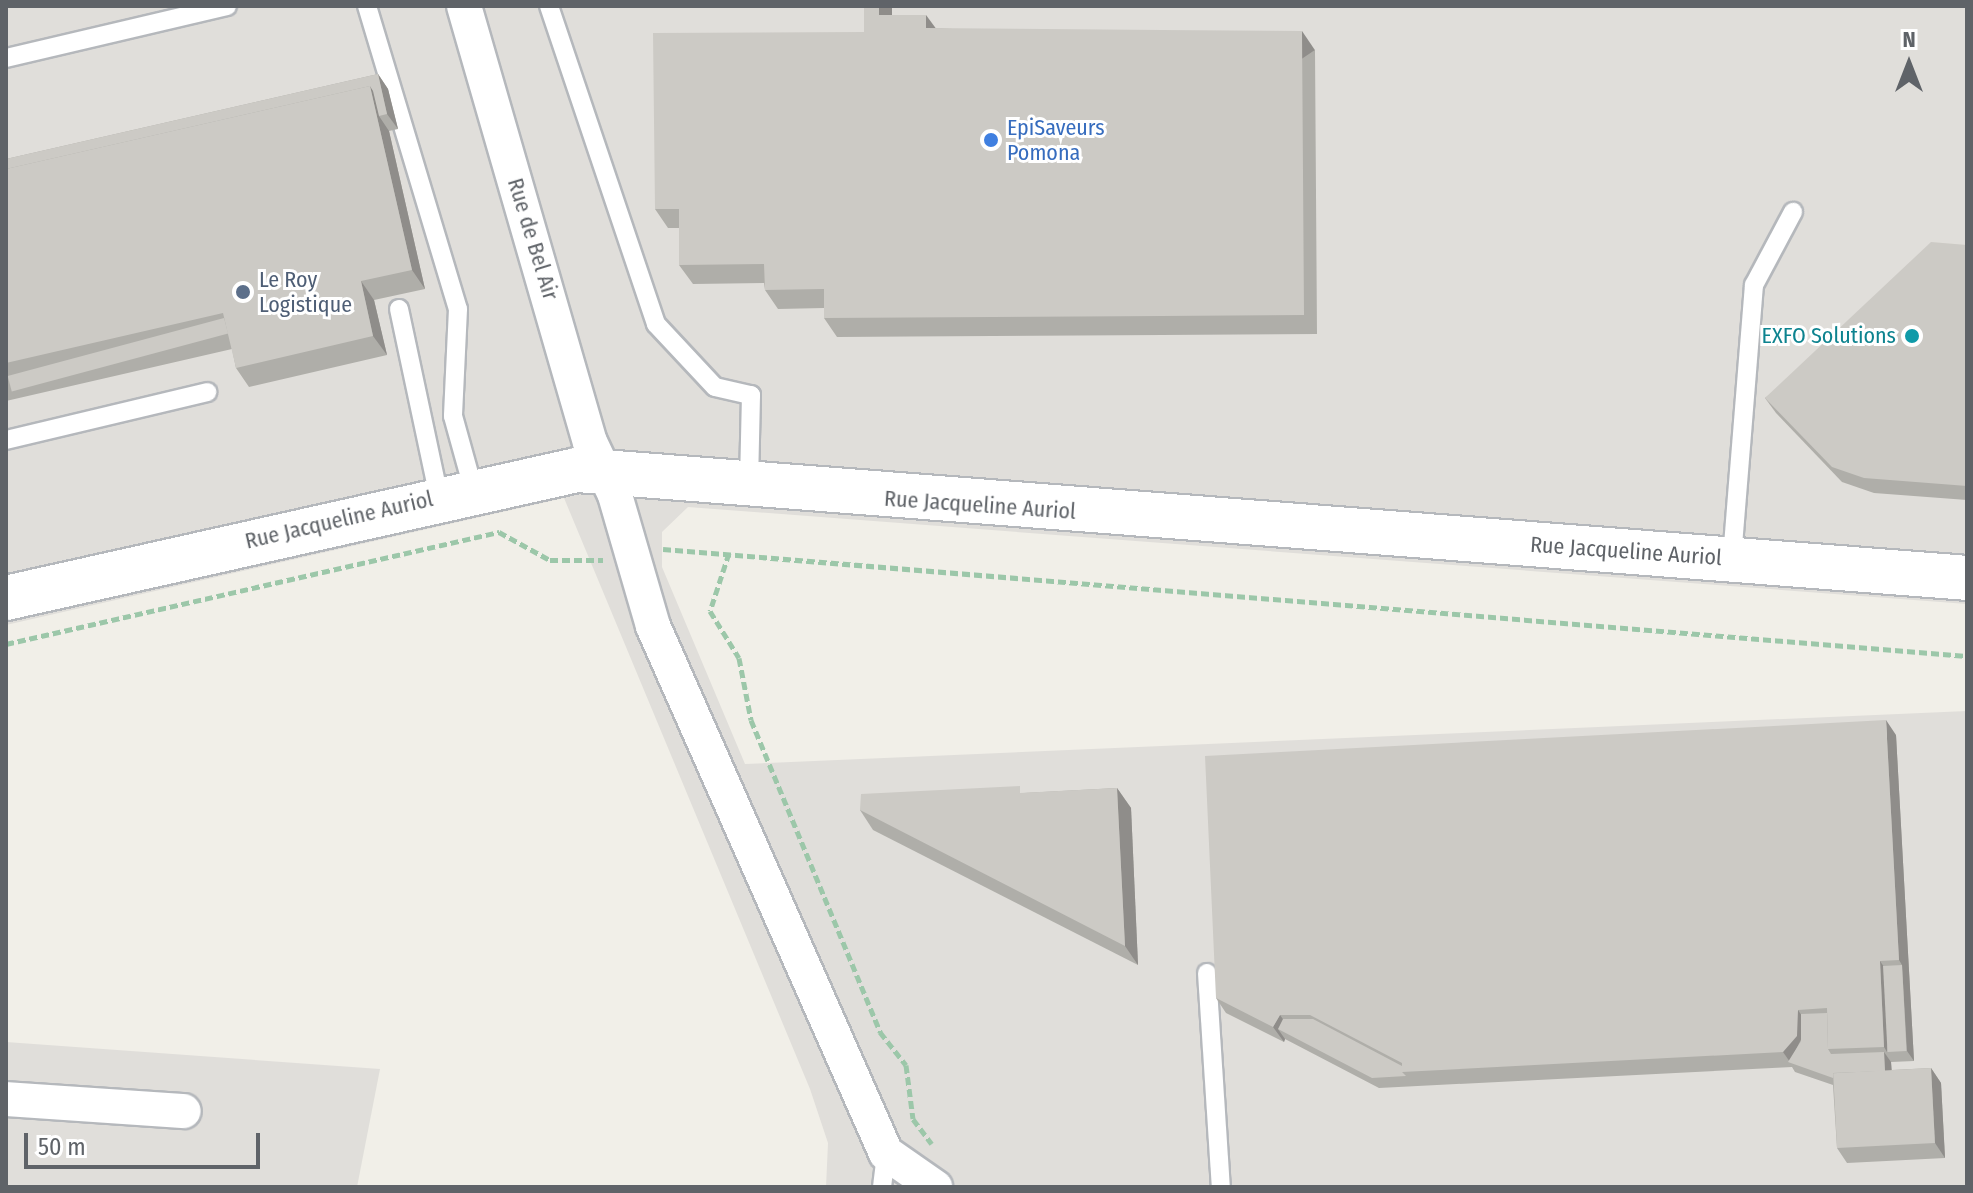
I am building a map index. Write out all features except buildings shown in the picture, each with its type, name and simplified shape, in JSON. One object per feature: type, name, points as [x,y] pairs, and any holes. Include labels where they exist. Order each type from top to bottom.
[{"type":"street","name":"Rue de Bel Air","points":[[464,6],[627,552],[756,867],[886,1153]]},
{"type":"street","name":"Rue Jacqueline Auriol","points":[[6,598],[553,472],[602,471],[749,486],[1967,578]]},
{"type":"street","points":[[6,1099],[184,1111]]},
{"type":"street","points":[[886,1153],[935,1187]]},
{"type":"lane","points":[[6,58],[227,6]]},
{"type":"lane","points":[[367,6],[460,319],[453,416],[456,493]]},
{"type":"lane","points":[[549,6],[656,324],[715,387],[751,395],[749,486]]},
{"type":"lane","points":[[1732,558],[1754,285],[1793,212]]},
{"type":"lane","points":[[399,309],[456,493]]},
{"type":"lane","points":[[6,440],[207,392]]},
{"type":"lane","points":[[1207,973],[1221,1187]]},
{"type":"lane","points":[[882,1187],[886,1153]]},
{"type":"path","points":[[6,644],[499,532],[572,564],[627,552],[729,553],[1967,656]]},
{"type":"path","points":[[729,553],[710,611],[739,658],[746,708],[880,1032],[906,1065],[913,1119],[936,1148]]},
{"type":"shaded area","points":[[6,6],[1967,6],[1967,604],[688,507],[662,532],[662,567],[745,764],[1967,711],[1967,1187],[826,1187],[828,1143],[810,1089],[564,498],[6,625]]},
{"type":"shaded area","points":[[6,1042],[380,1069],[357,1187],[6,1187]]},
{"type":"place","name":"EpiSaveurs Pomona","points":[[991,140]]},
{"type":"place","name":"Le Roy Logistique","points":[[243,292]]},
{"type":"place","name":"EXFO Solutions","points":[[1912,336]]}]
